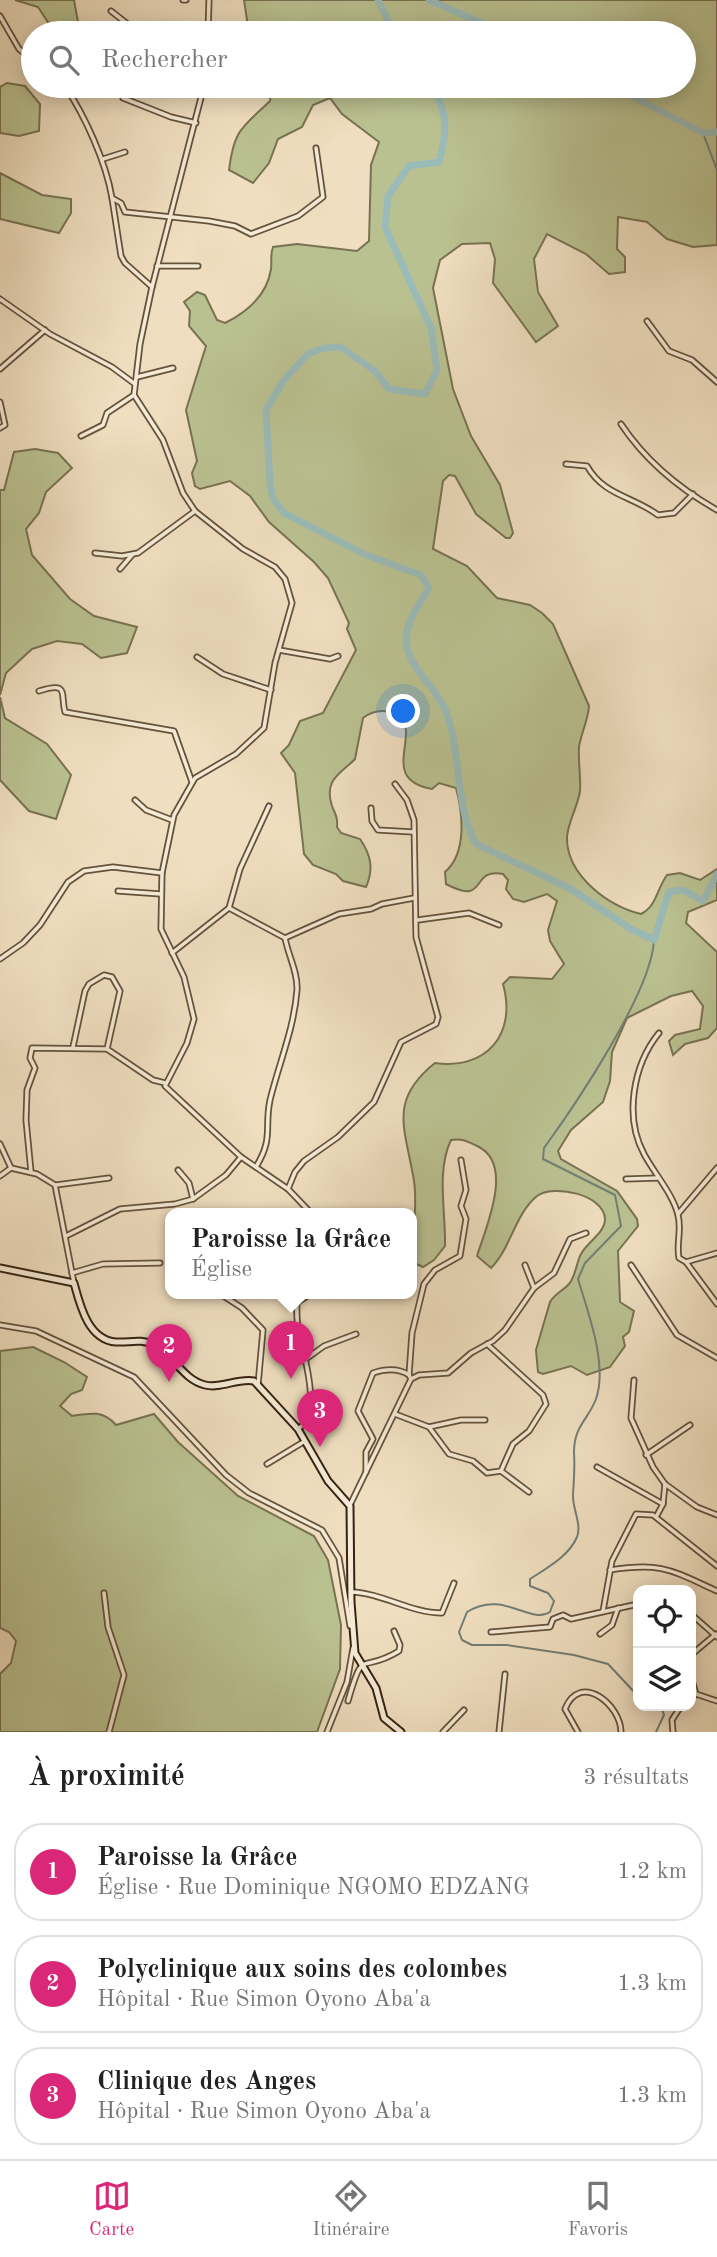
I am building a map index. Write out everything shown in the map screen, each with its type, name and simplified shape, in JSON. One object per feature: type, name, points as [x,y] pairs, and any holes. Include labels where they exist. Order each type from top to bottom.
[{"type":"street","points":[[208,21],[209,0]]},
{"type":"street","points":[[111,11],[124,21]]},
{"type":"street","points":[[0,16],[21,51]]},
{"type":"street","points":[[73,98],[103,159],[121,256],[125,263],[152,287]]},
{"type":"street","points":[[125,98],[171,117],[195,123]]},
{"type":"street","points":[[201,98],[152,287],[134,395],[163,440],[180,486],[195,511],[239,545],[275,567],[287,584],[291,610],[279,650],[262,730],[236,754],[192,782],[178,805],[173,820],[162,873],[161,929],[187,987],[194,1019],[187,1043],[166,1083],[166,1088],[241,1157],[288,1189],[306,1208]]},
{"type":"street","points":[[112,198],[121,203],[125,212],[138,216],[170,216],[235,226],[251,234],[298,216],[323,197],[316,148]]},
{"type":"street","points":[[103,159],[125,152]]},
{"type":"street","points":[[157,266],[198,266]]},
{"type":"street","points":[[0,299],[46,330],[112,367],[135,384]]},
{"type":"street","points":[[647,321],[669,351],[692,360],[717,382]]},
{"type":"street","points":[[0,369],[46,330]]},
{"type":"street","points":[[137,377],[173,368]]},
{"type":"street","points":[[82,436],[103,425],[107,413],[134,395]]},
{"type":"street","points":[[0,402],[5,416],[5,425],[0,428]]},
{"type":"street","points":[[621,424],[646,456],[693,495],[717,510]]},
{"type":"street","points":[[566,464],[587,466],[607,491],[649,508],[658,515],[674,513],[693,495]]},
{"type":"street","points":[[120,569],[132,555],[195,511]]},
{"type":"street","points":[[94,553],[132,555]]},
{"type":"street","points":[[279,650],[330,659],[338,656]]},
{"type":"street","points":[[197,657],[223,674],[272,690]]},
{"type":"street","points":[[39,691],[52,687],[60,689],[65,694],[65,712],[174,731],[192,782]]},
{"type":"street","points":[[288,1189],[295,1172],[304,1161],[338,1137],[374,1102],[401,1042],[436,1024],[438,1017],[420,960],[414,898],[414,820],[407,800],[395,784]]},
{"type":"street","points":[[135,800],[146,810],[173,820]]},
{"type":"street","points":[[172,953],[229,908],[240,869],[269,806]]},
{"type":"street","points":[[371,807],[372,821],[378,830],[413,832]]},
{"type":"street","points":[[0,959],[23,943],[48,915],[68,882],[84,870],[113,867],[162,873]]},
{"type":"street","points":[[118,891],[162,894]]},
{"type":"street","points":[[285,938],[340,914],[414,898]]},
{"type":"street","points":[[229,908],[285,938],[297,988],[291,1030],[269,1103],[266,1150],[256,1167]]},
{"type":"street","points":[[418,919],[469,914],[499,925]]},
{"type":"street","points":[[287,946],[290,938],[297,933]]},
{"type":"street","points":[[72,1047],[85,992],[89,984],[104,975],[112,977],[120,987],[107,1049]]},
{"type":"street","points":[[659,1033],[644,1055],[635,1090],[633,1118],[637,1141],[678,1214],[679,1258],[686,1262],[717,1304]]},
{"type":"street","points":[[31,1172],[26,1120],[27,1090],[35,1068],[29,1053],[32,1048],[107,1049],[153,1080],[166,1083]]},
{"type":"street","points":[[0,1144],[11,1168]]},
{"type":"street","points":[[66,1236],[120,1209],[176,1204],[193,1199],[226,1175],[241,1157]]},
{"type":"street","points":[[401,1732],[384,1718],[376,1688],[361,1665],[355,1649],[350,1506],[410,1377],[412,1333],[424,1284],[435,1270],[460,1256],[466,1219],[461,1206],[466,1189],[461,1160]]},
{"type":"street","points":[[0,1176],[11,1168],[46,1177],[55,1185],[72,1273],[86,1319],[109,1340],[141,1341],[155,1345],[189,1377],[204,1385],[249,1380],[258,1385],[298,1429],[328,1481],[350,1506]]},
{"type":"street","points":[[678,1214],[717,1168]]},
{"type":"street","points":[[178,1170],[189,1183],[193,1199]]},
{"type":"street","points":[[55,1185],[109,1178]]},
{"type":"street","points":[[626,1179],[657,1178]]},
{"type":"street","points":[[366,1474],[366,1452],[373,1439],[358,1411],[361,1397],[373,1373],[402,1371],[410,1377],[448,1373],[505,1330],[534,1288],[554,1273],[570,1239],[586,1233]]},
{"type":"street","points":[[686,1262],[717,1253]]},
{"type":"street","points":[[72,1273],[103,1264],[160,1263]]},
{"type":"street","points":[[525,1265],[534,1288]]},
{"type":"street","points":[[631,1265],[677,1335],[717,1358]]},
{"type":"street","points":[[0,1268],[75,1283]]},
{"type":"street","points":[[228,1299],[242,1308],[263,1331],[258,1385]]},
{"type":"street","points":[[297,1299],[298,1329],[306,1359],[310,1399],[304,1423],[298,1429]]},
{"type":"street","points":[[297,1303],[303,1299]]},
{"type":"street","points":[[0,1325],[36,1331],[134,1377],[226,1475],[249,1493],[322,1530],[339,1558],[353,1647],[347,1682],[327,1732]]},
{"type":"street","points":[[306,1359],[324,1346],[356,1334]]},
{"type":"street","points":[[486,1343],[534,1383],[547,1401],[529,1431],[513,1444],[500,1471]]},
{"type":"street","points":[[634,1380],[631,1418],[646,1455],[665,1484],[697,1507],[717,1515]]},
{"type":"street","points":[[395,1414],[429,1427],[449,1454],[473,1461],[487,1473],[500,1471],[529,1492]]},
{"type":"street","points":[[429,1427],[461,1420],[485,1420]]},
{"type":"street","points":[[646,1455],[690,1425]]},
{"type":"street","points":[[267,1464],[306,1441]]},
{"type":"street","points":[[597,1467],[663,1504]]},
{"type":"street","points":[[656,1517],[663,1504],[665,1484]]},
{"type":"street","points":[[603,1611],[610,1570],[633,1517],[644,1513],[656,1517],[717,1566]]},
{"type":"street","points":[[610,1570],[638,1566],[667,1569],[687,1575],[717,1591]]},
{"type":"street","points":[[351,1592],[376,1595],[415,1608],[442,1613],[454,1583]]},
{"type":"street","points":[[104,1593],[108,1627],[124,1675],[109,1732]]},
{"type":"street","points":[[491,1632],[550,1628],[553,1619],[563,1615],[571,1619],[633,1605]]},
{"type":"street","points":[[600,1634],[612,1625],[618,1607]]},
{"type":"street","points":[[696,1618],[716,1635],[696,1651]]},
{"type":"street","points":[[348,1702],[356,1670],[361,1665],[399,1651],[400,1645],[394,1631]]},
{"type":"street","points":[[499,1732],[505,1674]]},
{"type":"street","points":[[579,1732],[565,1709],[571,1699],[589,1692],[600,1694],[616,1715],[621,1732]]},
{"type":"street","points":[[696,1694],[717,1701]]},
{"type":"street","points":[[443,1732],[464,1710]]},
{"type":"street","points":[[673,1732],[672,1720],[678,1711]]},
{"type":"green space","points":[[15,0],[74,0],[78,21],[47,21],[38,7]]},
{"type":"green space","points":[[244,0],[717,0],[717,245],[693,247],[667,239],[647,222],[618,217],[617,249],[625,257],[625,272],[609,274],[586,254],[547,234],[534,259],[538,292],[558,326],[536,342],[493,283],[495,259],[490,243],[462,244],[440,260],[433,288],[453,389],[471,436],[500,485],[513,533],[510,538],[506,538],[476,514],[455,476],[449,475],[443,481],[433,549],[467,566],[497,598],[530,605],[553,624],[589,706],[579,747],[580,791],[567,837],[574,864],[581,876],[603,896],[641,914],[654,902],[667,875],[680,873],[700,880],[717,869],[717,900],[688,912],[686,923],[717,952],[717,1028],[708,1038],[685,1044],[673,1055],[669,1041],[675,1035],[700,1029],[703,1006],[692,991],[671,996],[627,1018],[612,1052],[610,1081],[603,1102],[571,1130],[558,1151],[561,1159],[617,1191],[637,1219],[638,1226],[618,1251],[620,1302],[634,1311],[629,1332],[623,1337],[625,1346],[610,1367],[587,1375],[571,1366],[543,1374],[538,1372],[536,1350],[550,1302],[571,1281],[581,1254],[599,1233],[605,1219],[602,1210],[587,1198],[565,1191],[537,1196],[523,1212],[504,1251],[491,1268],[477,1256],[495,1196],[494,1166],[488,1154],[477,1146],[464,1140],[451,1140],[446,1152],[443,1178],[445,1246],[434,1260],[423,1267],[417,1264],[417,1208],[404,1131],[405,1104],[410,1090],[420,1077],[435,1063],[470,1061],[494,1045],[506,1018],[503,984],[510,977],[552,979],[564,964],[550,941],[548,930],[557,901],[547,894],[524,902],[513,899],[506,889],[508,880],[503,874],[493,873],[486,876],[474,889],[468,891],[446,884],[445,872],[457,855],[460,844],[461,821],[456,788],[439,783],[432,789],[417,784],[408,777],[404,768],[406,726],[402,716],[387,711],[377,711],[363,718],[355,759],[335,778],[330,789],[337,827],[341,833],[360,839],[369,856],[371,868],[366,887],[343,881],[336,874],[313,865],[304,854],[295,773],[281,753],[289,745],[300,721],[323,713],[356,650],[347,629],[349,623],[328,578],[269,522],[250,496],[230,481],[200,489],[195,486],[192,473],[197,461],[186,410],[206,346],[189,326],[190,311],[184,302],[197,292],[205,295],[217,320],[225,323],[241,314],[260,295],[269,279],[273,247],[297,244],[357,251],[369,241],[371,165],[379,142],[342,114],[330,98],[696,98],[696,21],[247,21]]},
{"type":"green space","points":[[7,83],[21,85],[21,98],[35,98],[40,104],[39,131],[19,136],[0,133],[0,87]]},
{"type":"green space","points":[[270,98],[330,98],[313,105],[302,127],[278,139],[269,163],[253,183],[229,170],[234,146],[241,130]]},
{"type":"green space","points":[[0,173],[42,195],[71,199],[71,213],[59,233],[0,219]]},
{"type":"green space","points":[[35,449],[58,453],[72,468],[46,492],[39,513],[26,529],[32,555],[70,599],[94,616],[137,627],[127,653],[101,658],[82,644],[57,641],[32,649],[6,673],[0,695],[0,490],[4,490],[14,452]]},
{"type":"green space","points":[[0,697],[5,718],[47,744],[71,775],[56,819],[29,811],[0,780]]},
{"type":"green space","points":[[33,1347],[87,1377],[82,1390],[71,1394],[60,1406],[72,1416],[101,1415],[116,1425],[154,1414],[178,1442],[238,1496],[314,1536],[328,1560],[341,1625],[340,1669],[317,1732],[0,1732],[0,1674],[11,1663],[16,1641],[9,1632],[0,1628],[0,1351]]},
{"type":"waterway","points":[[378,0],[388,21]]},
{"type":"waterway","points":[[429,0],[477,21]]},
{"type":"waterway","points":[[438,98],[445,123],[439,162],[409,166],[388,196],[385,227],[431,328],[437,370],[425,394],[389,389],[376,372],[341,347],[324,348],[308,354],[284,380],[266,410],[273,499],[284,513],[366,555],[421,575],[429,588],[409,623],[407,647],[414,664],[446,712],[464,812],[476,844],[571,889],[631,929],[654,940],[669,892],[683,890],[703,901],[717,874]]},
{"type":"waterway","points":[[635,98],[703,133],[717,132]]},
{"type":"waterway","points":[[703,133],[717,170]]},
{"type":"waterway","points":[[633,1691],[608,1664],[574,1655],[507,1645],[472,1645],[462,1640],[459,1632],[467,1612],[480,1606],[504,1605],[542,1615],[550,1612],[554,1601],[548,1593],[530,1586],[530,1579],[563,1556],[577,1537],[573,1499],[575,1443],[579,1429],[596,1399],[600,1370],[595,1339],[578,1279],[585,1263],[621,1226],[615,1195],[543,1159],[544,1148],[627,1017],[650,962],[654,940]]},
{"type":"waterway","points":[[656,1732],[664,1715],[663,1711]]},
{"type":"place","name":"Paroisse la Grâce","points":[[291,1379]]},
{"type":"place","name":"Polyclinique aux soins des colombes","points":[[169,1382]]},
{"type":"place","name":"Clinique des Anges","points":[[320,1447]]}]
